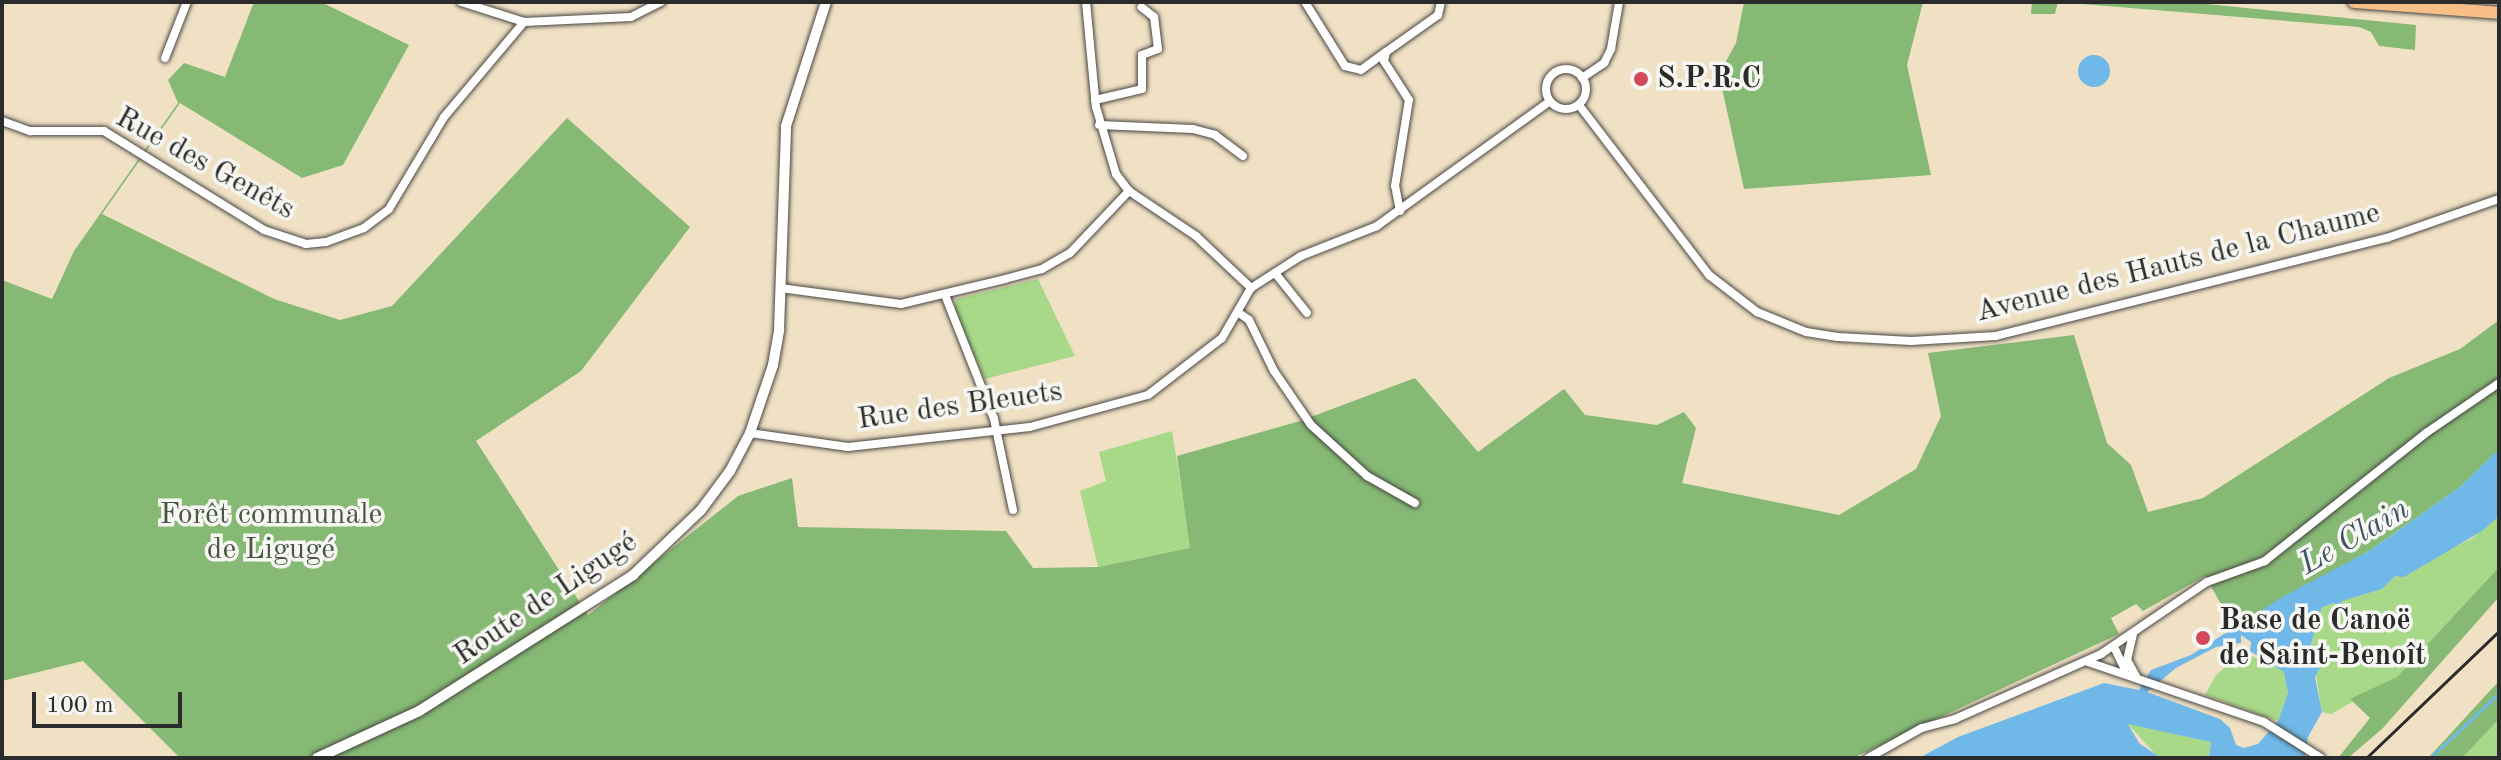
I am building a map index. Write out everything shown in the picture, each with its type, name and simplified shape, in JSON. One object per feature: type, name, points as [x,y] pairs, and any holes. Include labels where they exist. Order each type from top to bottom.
[{"type":"main road","points":[[2354,2],[2499,13]]},
{"type":"street","points":[[165,58],[187,2]]},
{"type":"street","points":[[461,2],[524,22],[631,17],[661,2]]},
{"type":"street","name":"Route de Ligugé","points":[[317,758],[419,711],[633,575],[701,510],[750,433],[773,365],[780,288],[786,126],[826,2]]},
{"type":"street","points":[[1086,2],[1099,125],[1116,174],[1129,191],[1196,236],[1251,288],[1400,211],[1550,101]]},
{"type":"street","points":[[1305,2],[1345,66],[1361,70],[1438,15],[1441,2]]},
{"type":"street","points":[[1582,78],[1604,63],[1611,49],[1619,2]]},
{"type":"street","points":[[1095,100],[1142,89],[1142,55],[1158,49],[1154,17],[1141,7]]},
{"type":"street","name":"Rue des Genêts","points":[[2,121],[30,131],[104,131],[264,230],[306,244],[326,242],[364,228],[389,209],[444,117],[524,22]]},
{"type":"street","points":[[1386,52],[1384,61],[1409,100],[1410,113],[1395,186],[1400,211]]},
{"type":"street","points":[[1568,69],[1582,78],[1585,94],[1579,105],[1565,109],[1550,101],[1547,86],[1556,72],[1568,69]]},
{"type":"street","name":"Avenue des Hauts de la Chaume","points":[[1579,105],[1709,275],[1757,312],[1806,332],[1838,337],[1911,341],[1996,336],[2410,232],[2499,199]]},
{"type":"street","points":[[1099,125],[1193,129],[1215,135],[1243,156]]},
{"type":"street","points":[[780,288],[890,305],[945,295],[1042,269],[1070,253],[1129,191]]},
{"type":"street","points":[[1275,273],[1307,313]]},
{"type":"street","name":"Rue des Bleuets","points":[[750,433],[848,447],[1030,427],[1148,395],[1210,350],[1239,313],[1251,288]]},
{"type":"street","points":[[945,295],[997,430],[1013,510]]},
{"type":"street","points":[[1239,313],[1249,320],[1280,382],[1311,425],[1367,476],[1415,503]]},
{"type":"street","points":[[1868,758],[1922,728],[2084,662],[2114,647],[2207,582],[2277,554],[2426,433],[2499,383]]},
{"type":"street","points":[[2134,632],[2127,652],[2136,677]]},
{"type":"street","points":[[2114,647],[2120,666],[2136,677]]},
{"type":"street","points":[[2084,662],[2264,722],[2313,750],[2321,758]]},
{"type":"green space","name":"Forêt communale de Ligugé","points":[[254,2],[321,2],[409,45],[343,165],[302,178],[180,103],[102,214],[274,299],[340,320],[392,306],[567,118],[690,227],[581,371],[476,441],[588,615],[738,496],[792,478],[798,527],[1006,531],[1033,568],[1098,567],[1190,548],[1177,456],[1300,421],[1415,378],[1478,452],[1564,389],[1585,415],[1657,425],[1684,412],[1696,428],[1682,483],[1839,515],[1916,469],[1941,416],[1928,353],[2074,335],[2107,443],[2131,465],[2148,512],[2203,498],[2389,378],[2460,349],[2499,320],[2499,450],[2460,487],[2369,551],[2234,627],[2205,576],[2143,611],[2136,604],[2111,618],[2119,634],[1853,758],[180,758],[83,661],[2,681],[2,280],[52,299],[74,251],[178,103],[168,80],[184,63],[225,77]]},
{"type":"green space","points":[[1744,2],[1923,2],[1907,65],[1931,175],[1744,189],[1719,74],[1736,43]]},
{"type":"green space","points":[[2032,2],[2058,2],[2055,14],[2031,14]]},
{"type":"green space","points":[[2058,2],[2187,2],[2416,25],[2415,50],[2379,46],[2371,32],[2359,27]]},
{"type":"green space","points":[[1038,279],[1075,356],[985,379],[955,313],[956,299]]},
{"type":"green space","points":[[1172,431],[1191,548],[1098,567],[1080,491],[1106,481],[1099,452]]},
{"type":"green space","points":[[2499,516],[2499,567],[2397,677],[2331,714],[2322,712],[2311,644],[2322,607],[2334,603],[2340,610],[2341,601],[2382,589],[2395,576],[2471,539]]},
{"type":"green space","points":[[2499,567],[2499,597],[2382,729],[2348,758],[2338,758],[2370,718],[2350,699],[2397,677]]},
{"type":"green space","points":[[2243,652],[2284,671],[2288,693],[2278,721],[2205,695],[2216,675]]},
{"type":"green space","points":[[2499,681],[2499,719],[2462,758],[2428,758]]},
{"type":"green space","points":[[2499,719],[2499,758],[2462,758]]},
{"type":"green space","points":[[2127,723],[2211,742],[2209,758],[2158,757]]},
{"type":"water","points":[[2094,55],[2106,59],[2110,71],[2106,83],[2094,87],[2082,83],[2078,71],[2082,59]]},
{"type":"water","points":[[2499,449],[2499,516],[2482,531],[2404,577],[2395,576],[2382,589],[2342,601],[2341,609],[2334,603],[2322,607],[2311,644],[2322,664],[2315,677],[2322,712],[2308,737],[2305,758],[2209,758],[2211,742],[2128,724],[2139,743],[2161,758],[1919,758],[1958,737],[2104,683],[2139,690],[2151,670],[2191,655],[2284,596],[2369,551],[2460,487]],"holes":[[[2241,635],[2251,642],[2250,651],[2284,672],[2288,693],[2278,721],[2258,744],[2244,748],[2236,745],[2230,728],[2220,719],[2147,692],[2176,668],[2216,647],[2241,643]]]},
{"type":"waterway","points":[[2430,758],[2499,693]]},
{"type":"railway","points":[[2366,758],[2499,631]]},
{"type":"place","name":"S.P.R.C","points":[[1641,79]]},
{"type":"place","name":"Base de Canoë de Saint-Benoît","points":[[2203,638]]},
{"type":"water label","name":"Le Clain","points":[[2355,538]]}]
